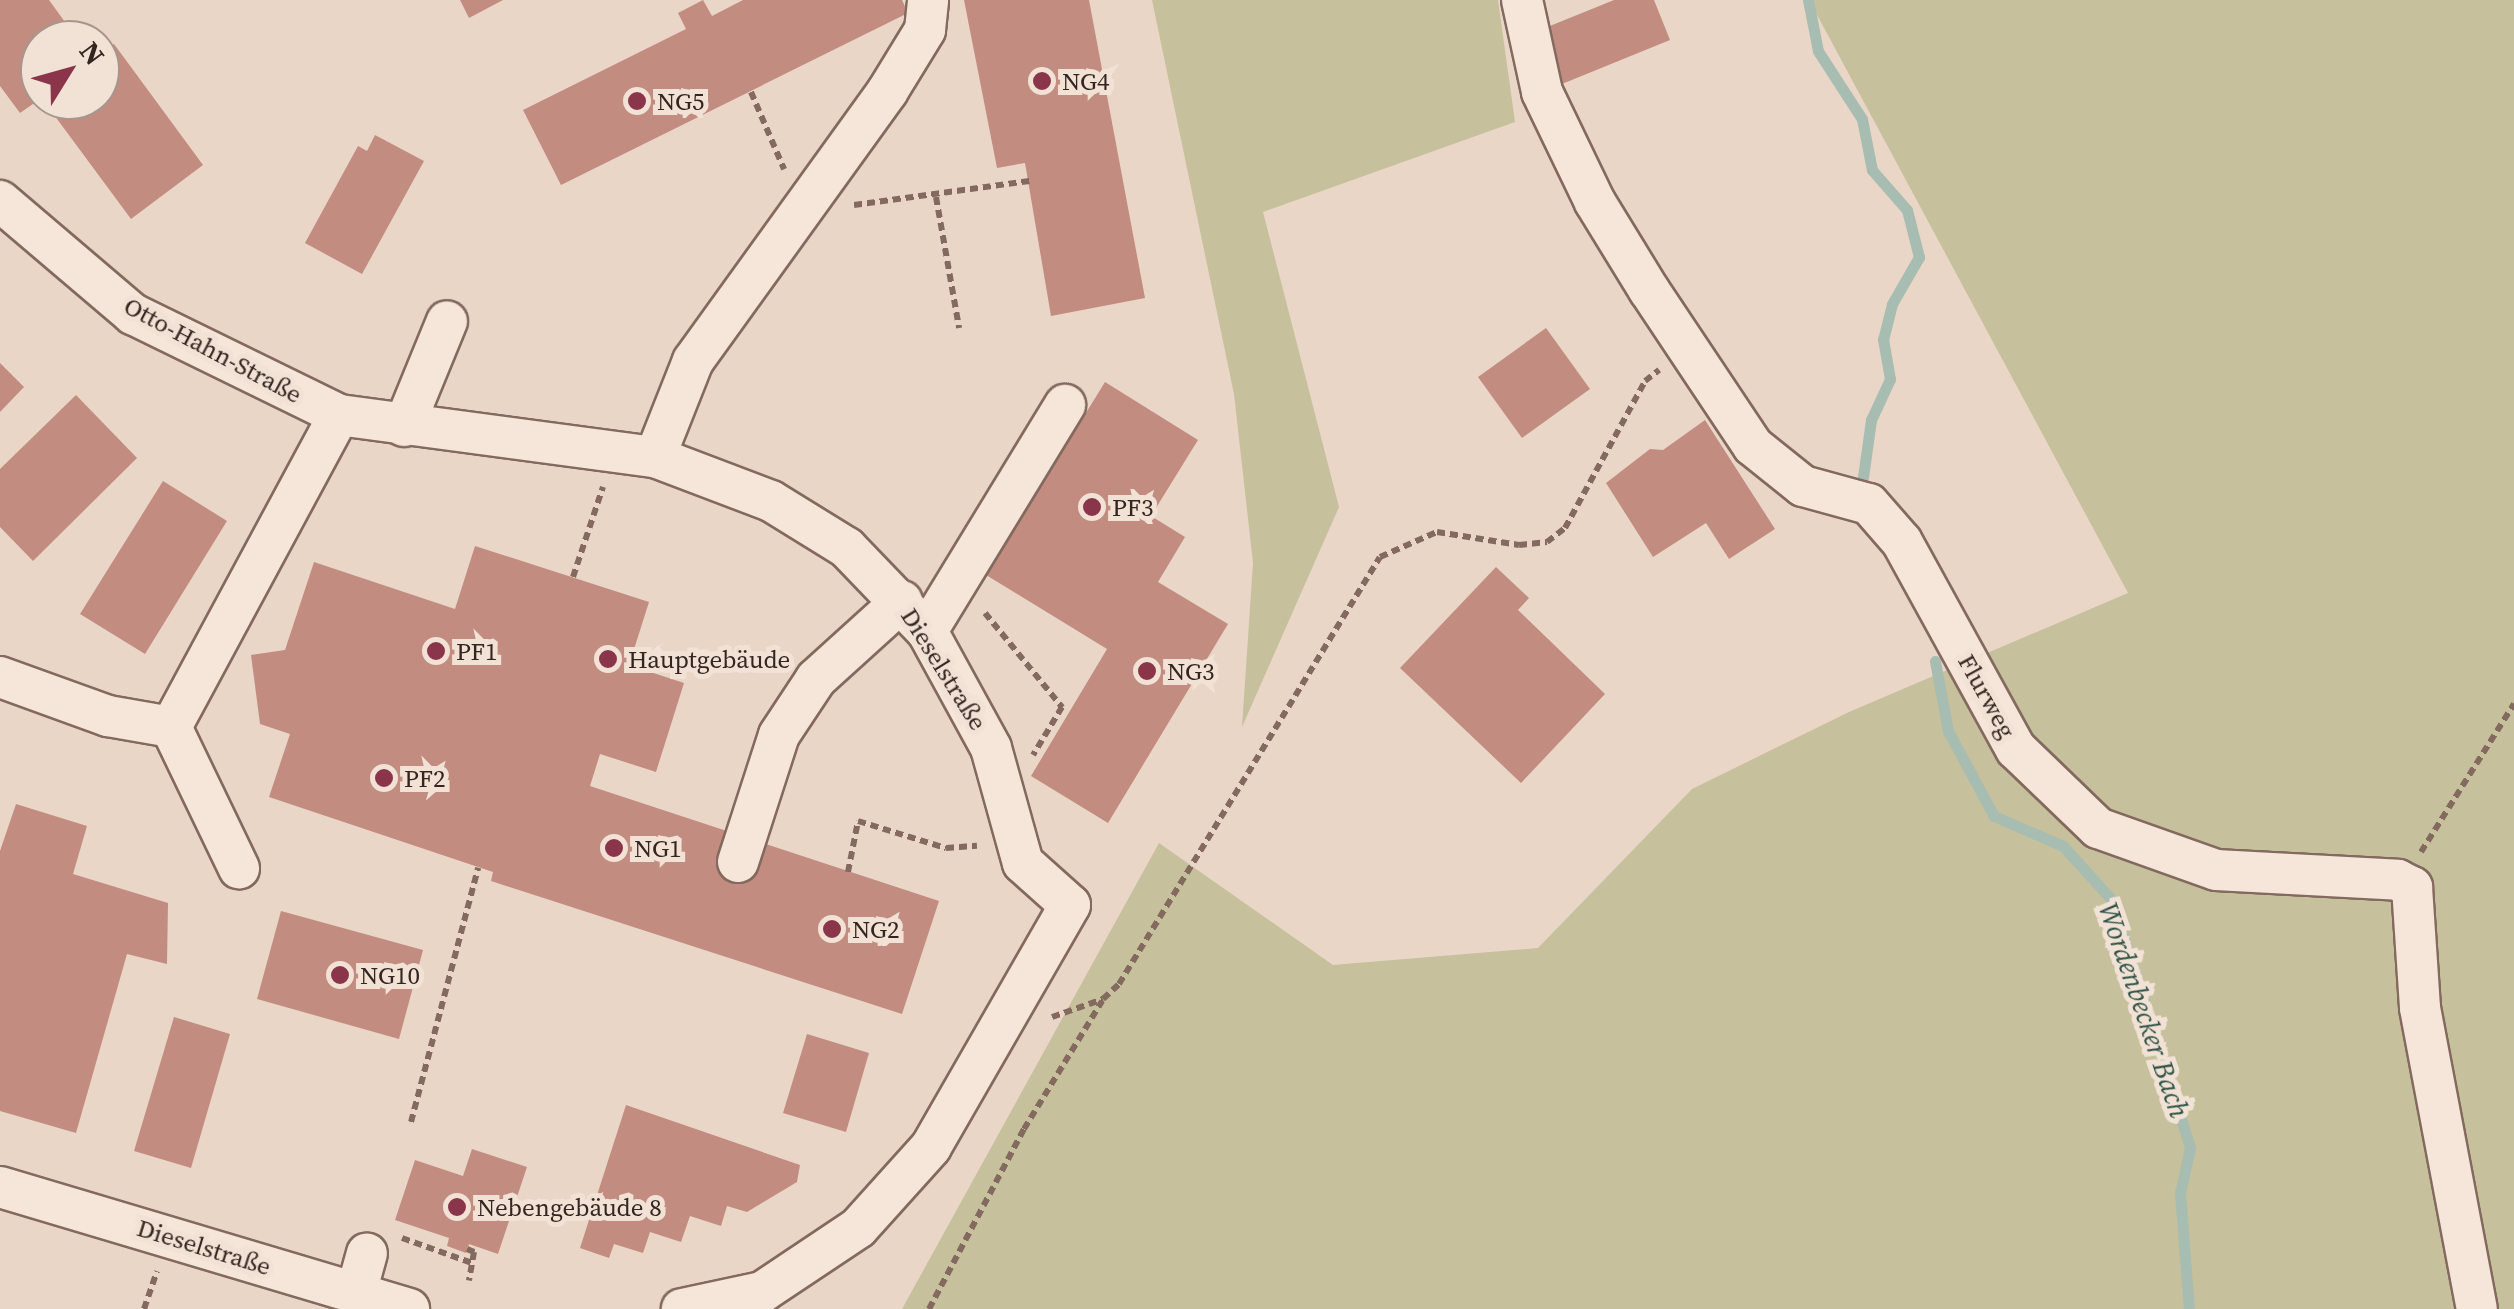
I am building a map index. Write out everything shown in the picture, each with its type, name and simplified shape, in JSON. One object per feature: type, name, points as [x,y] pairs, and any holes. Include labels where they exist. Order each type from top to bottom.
[{"type":"street","points":[[655,457],[693,361],[925,30],[928,0]]},
{"type":"street","name":"Flurweg","points":[[1522,0],[1537,75],[1560,132],[1595,202],[1688,348],[1753,446],[1803,486],[1869,504],[1902,542],[2016,748],[2098,828],[2216,870],[2398,880]]},
{"type":"street","name":"Otto-Hahn-Straße","points":[[0,200],[133,314],[339,415]]},
{"type":"street","points":[[404,426],[447,321]]},
{"type":"street","points":[[738,862],[779,735],[816,679],[914,616],[1066,405]]},
{"type":"street","points":[[171,726],[339,415]]},
{"type":"street","name":"Dieselstraße","points":[[339,415],[655,457],[771,501],[847,548],[914,616],[992,748],[1023,863],[1070,905],[931,1147],[858,1228],[762,1292],[682,1309]]},
{"type":"street","points":[[0,677],[108,716],[171,726]]},
{"type":"street","points":[[171,726],[239,868]]},
{"type":"street","points":[[2398,880],[2412,887],[2420,1008],[2477,1309]]},
{"type":"street","name":"Dieselstraße","points":[[0,1187],[409,1309]]},
{"type":"street","points":[[356,1293],[379,1243]]},
{"type":"path","points":[[752,92],[802,210],[936,197],[1028,180]]},
{"type":"path","points":[[936,197],[959,328]]},
{"type":"path","points":[[929,1309],[1103,998],[1119,984],[1380,557],[1437,532],[1520,546],[1547,542],[1565,528],[1645,381],[1688,348]]},
{"type":"path","points":[[573,577],[613,452]]},
{"type":"path","points":[[1002,632],[1062,707],[1021,773]]},
{"type":"path","points":[[2398,880],[2434,838],[2514,704]]},
{"type":"path","points":[[848,872],[858,821],[946,848],[979,846]]},
{"type":"path","points":[[411,1122],[478,868]]},
{"type":"path","points":[[379,1243],[472,1263]]},
{"type":"path","points":[[467,1249],[474,1252],[468,1281]]},
{"type":"shaded area","points":[[1152,0],[1498,0],[1515,122],[1263,212],[1339,507],[1242,727],[1253,563],[1234,394]]},
{"type":"shaded area","points":[[1809,0],[2514,0],[2514,1309],[902,1309],[1159,843],[1333,965],[1538,948],[1692,789],[1849,712],[2128,593]]},
{"type":"building","points":[[0,0],[49,0],[64,20],[20,20],[20,113],[0,86]]},
{"type":"building","points":[[460,0],[503,0],[469,18]]},
{"type":"building","name":"NG5","points":[[703,0],[712,16],[743,0],[902,0],[908,13],[561,185],[523,110],[686,29],[678,13]]},
{"type":"building","name":"NG4","points":[[964,0],[1089,0],[1145,298],[1051,316],[1025,163],[997,168]]},
{"type":"building","points":[[1614,0],[1654,0],[1670,40],[1557,86],[1535,32]]},
{"type":"building","points":[[120,52],[203,165],[131,219],[58,120],[120,120]]},
{"type":"building","points":[[375,135],[424,161],[362,274],[305,243],[358,146],[367,151]]},
{"type":"building","points":[[1546,328],[1590,389],[1522,438],[1478,377]]},
{"type":"building","points":[[0,363],[24,387],[0,412]]},
{"type":"building","points":[[1105,382],[1198,440],[1151,516],[1185,537],[1158,582],[1228,624],[1108,823],[1031,776],[1107,649],[986,575]]},
{"type":"building","points":[[76,395],[137,458],[33,561],[0,527],[0,469]]},
{"type":"building","points":[[1705,420],[1775,529],[1729,559],[1706,523],[1653,557],[1606,483],[1650,449],[1663,450]]},
{"type":"building","points":[[163,481],[227,521],[145,654],[80,614]]},
{"type":"building","points":[[475,546],[649,602],[629,665],[684,683],[656,772],[600,754],[590,786],[939,901],[902,1014],[491,881],[493,872],[269,797],[290,734],[260,724],[251,655],[285,650],[314,562],[455,609]]},
{"type":"building","points":[[1496,567],[1529,598],[1518,610],[1605,694],[1521,783],[1400,668]]},
{"type":"building","points":[[16,804],[87,826],[73,874],[168,903],[167,964],[127,954],[76,1133],[0,1111],[0,851]]},
{"type":"building","name":"NG10","points":[[281,911],[423,950],[399,1039],[257,999]]},
{"type":"building","points":[[174,1017],[230,1034],[191,1168],[134,1151]]},
{"type":"building","points":[[807,1034],[869,1053],[846,1132],[783,1113]]},
{"type":"building","points":[[626,1105],[800,1165],[797,1182],[747,1212],[727,1206],[721,1226],[690,1216],[681,1242],[650,1232],[643,1253],[614,1244],[609,1258],[580,1248]]},
{"type":"building","name":"Nebengebäude 8","points":[[472,1149],[527,1167],[498,1254],[469,1244],[466,1253],[447,1246],[449,1238],[395,1220],[415,1160],[463,1176]]},
{"type":"waterway","name":"Wordenbecker Bach","points":[[1808,0],[1818,51],[1862,119],[1872,170],[1907,210],[1919,257],[1892,304],[1883,339],[1890,379],[1871,420],[1863,477]]},
{"type":"waterway","name":"Wordenbecker Bach","points":[[1935,661],[1948,731],[1994,816],[2063,846],[2112,900],[2190,1148],[2180,1193],[2189,1309]]},
{"type":"place","name":"NG4","points":[[1042,81]]},
{"type":"place","name":"NG5","points":[[637,101]]},
{"type":"place","name":"PF3","points":[[1092,507]]},
{"type":"place","name":"PF1","points":[[436,651]]},
{"type":"place","name":"Hauptgebäude","points":[[608,659]]},
{"type":"place","name":"NG3","points":[[1147,671]]},
{"type":"place","name":"PF2","points":[[384,778]]},
{"type":"place","name":"NG1","points":[[614,848]]},
{"type":"place","name":"NG2","points":[[832,929]]},
{"type":"place","name":"NG10","points":[[340,975]]},
{"type":"place","name":"Nebengebäude 8","points":[[457,1207]]}]
